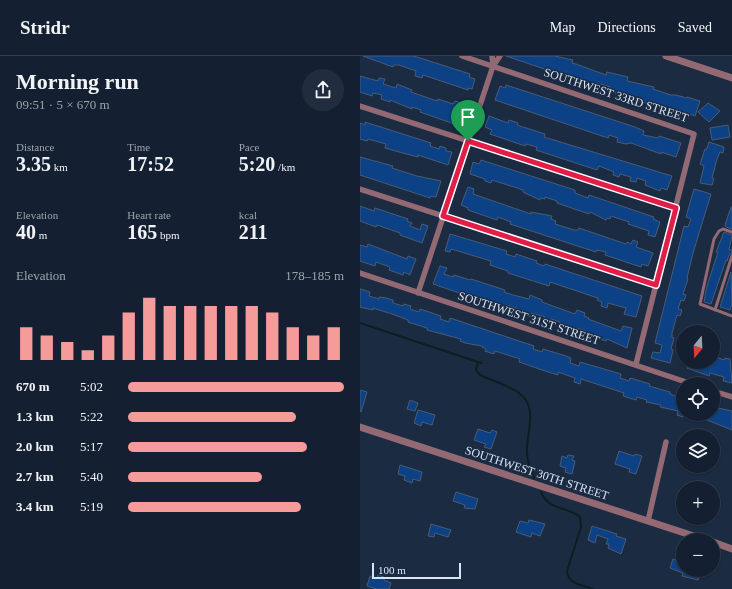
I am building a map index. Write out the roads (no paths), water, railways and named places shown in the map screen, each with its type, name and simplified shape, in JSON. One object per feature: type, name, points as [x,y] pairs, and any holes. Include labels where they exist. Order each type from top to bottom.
[{"type":"street","name":"SOUTHWEST 33RD STREET","points":[[462,56],[694,134],[676,208]]},
{"type":"street","points":[[492,56],[493,66]]},
{"type":"street","points":[[418,293],[493,66],[500,56]]},
{"type":"street","points":[[666,56],[732,78]]},
{"type":"street","points":[[360,106],[676,208],[636,364]]},
{"type":"street","points":[[360,189],[656,285]]},
{"type":"street","name":"SOUTHWEST 31ST STREET","points":[[360,273],[676,378]]},
{"type":"street","points":[[720,393],[732,397]]},
{"type":"street","name":"SOUTHWEST 30TH STREET","points":[[360,427],[685,533]]},
{"type":"street","points":[[648,521],[666,442]]},
{"type":"street","points":[[720,544],[732,548]]},
{"type":"lane","points":[[732,232],[723,229],[719,231],[714,239],[700,304],[732,316]]},
{"type":"lane","points":[[715,310],[732,256]]},
{"type":"waterway","points":[[360,323],[478,362]]},
{"type":"waterway","points":[[482,363],[478,362],[476,370],[480,375],[515,390],[529,405],[530,420],[527,455],[534,478]]},
{"type":"waterway","points":[[541,492],[544,498],[553,505],[570,511],[580,517],[581,527],[567,571],[570,579],[580,585],[593,589]]}]
